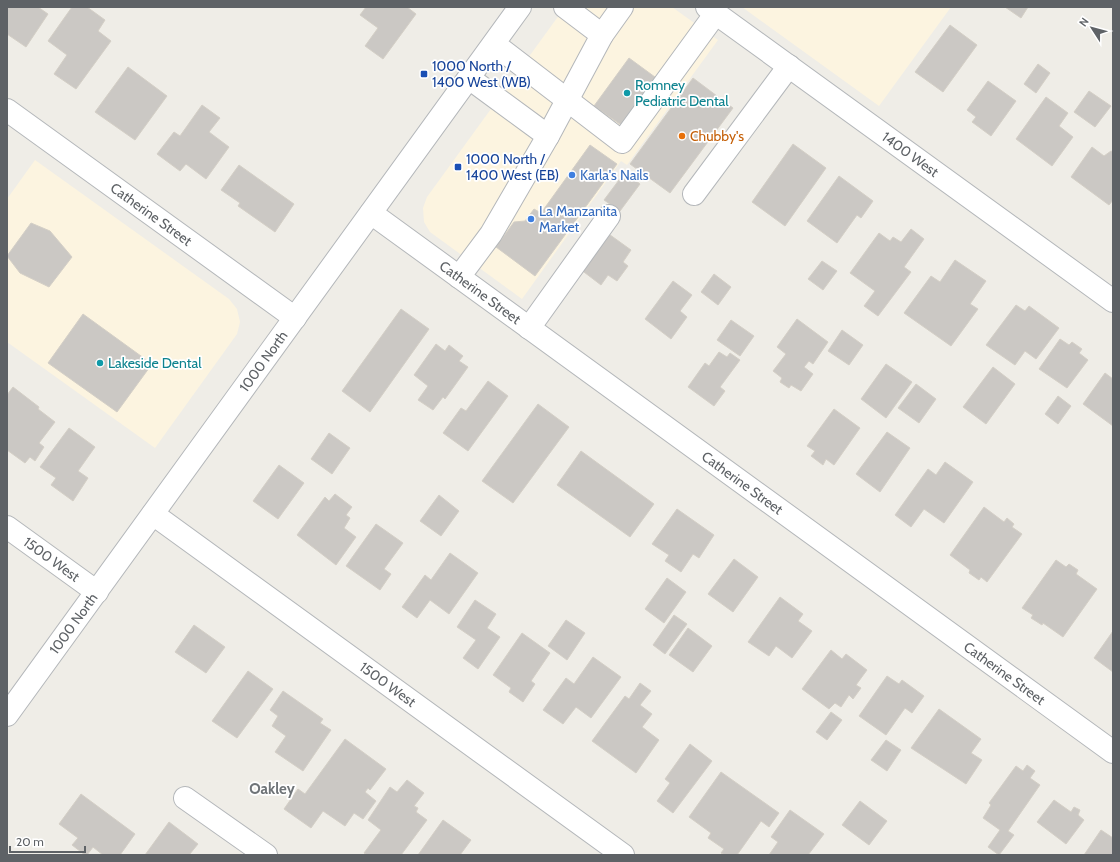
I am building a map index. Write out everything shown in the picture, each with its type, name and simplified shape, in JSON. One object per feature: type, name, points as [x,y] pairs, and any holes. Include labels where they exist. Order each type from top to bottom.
[{"type":"street","name":"1000 North","points":[[7,716],[520,7]]},
{"type":"street","points":[[565,7],[602,35]]},
{"type":"street","points":[[459,277],[491,234],[548,136],[602,35],[622,7]]},
{"type":"street","points":[[494,44],[622,142],[712,10]]},
{"type":"street","name":"1400 West","points":[[712,10],[1113,301]]},
{"type":"street","points":[[694,194],[789,66]]},
{"type":"street","points":[[469,78],[548,136]]},
{"type":"street","name":"Catherine Street","points":[[7,110],[295,318]]},
{"type":"street","name":"Catherine Street","points":[[371,213],[1113,752]]},
{"type":"street","points":[[529,328],[610,216]]},
{"type":"street","name":"1500 West","points":[[153,514],[623,855]]},
{"type":"street","name":"1500 West","points":[[7,527],[97,592]]},
{"type":"street","points":[[186,798],[266,855]]},
{"type":"shaded area","points":[[565,7],[672,7],[718,40],[627,165],[621,161],[522,299],[430,232],[424,222],[423,208],[427,197]]},
{"type":"shaded area","points":[[742,7],[951,7],[879,106]]},
{"type":"shaded area","points":[[35,160],[229,299],[237,309],[240,322],[237,334],[155,448],[7,342],[7,199]]},
{"type":"building","points":[[7,7],[38,7],[48,14],[26,47],[7,34]]},
{"type":"building","points":[[72,7],[87,7],[105,20],[98,31],[111,41],[76,89],[54,74],[67,55],[48,41]]},
{"type":"building","points":[[366,7],[407,7],[416,14],[383,59],[365,46],[378,28],[360,15]]},
{"type":"building","points":[[1005,7],[1028,7],[1021,18]]},
{"type":"building","points":[[950,25],[977,45],[943,92],[915,72]]},
{"type":"building","name":"Romney Pediatric Dental","points":[[629,58],[659,80],[624,127],[594,106]]},
{"type":"building","points":[[1038,64],[1050,73],[1036,93],[1024,84]]},
{"type":"building","points":[[128,67],[167,96],[135,140],[95,112]]},
{"type":"building","name":"Chubby's","points":[[693,78],[733,108],[670,193],[630,164]]},
{"type":"building","points":[[988,81],[1016,101],[991,136],[972,122],[976,117],[967,110]]},
{"type":"building","points":[[1089,91],[1111,106],[1095,127],[1074,112]]},
{"type":"building","points":[[1046,97],[1068,113],[1059,126],[1073,137],[1052,166],[1016,139]]},
{"type":"building","points":[[202,105],[220,118],[209,132],[229,147],[206,179],[186,164],[180,171],[157,154],[174,132],[180,136]]},
{"type":"building","points":[[793,144],[826,168],[785,226],[752,202]]},
{"type":"building","points":[[590,145],[617,164],[535,276],[496,247],[514,222],[525,221],[534,209],[541,213]]},
{"type":"building","points":[[1092,147],[1104,156],[1111,151],[1113,152],[1113,200],[1109,205],[1071,177]]},
{"type":"building","points":[[239,165],[294,204],[275,232],[238,206],[240,203],[221,190]]},
{"type":"building","points":[[625,172],[640,184],[620,211],[604,200]]},
{"type":"building","points":[[839,176],[873,201],[861,218],[857,215],[837,243],[807,221]]},
{"type":"building","points":[[31,223],[50,231],[72,257],[49,287],[20,273],[7,256]]},
{"type":"building","points":[[911,229],[924,239],[904,267],[911,272],[878,316],[864,306],[875,291],[850,273],[879,233],[890,241],[893,237],[901,242]]},
{"type":"building","points":[[606,232],[631,250],[623,262],[628,266],[617,281],[608,275],[601,285],[580,269]]},
{"type":"building","points":[[955,260],[986,281],[970,304],[978,309],[951,346],[904,313],[931,276],[940,282]]},
{"type":"building","points":[[822,261],[837,271],[823,290],[808,279]]},
{"type":"building","points":[[714,274],[731,287],[718,305],[701,292]]},
{"type":"building","points":[[673,281],[692,295],[680,311],[687,317],[671,339],[645,319]]},
{"type":"building","points":[[1016,305],[1025,311],[1029,306],[1059,328],[1036,359],[1025,351],[1015,365],[986,345]]},
{"type":"building","points":[[401,309],[429,329],[370,412],[342,391]]},
{"type":"building","name":"Lakeside Dental","points":[[83,314],[152,364],[117,412],[48,363]]},
{"type":"building","points":[[797,319],[828,342],[813,364],[809,361],[804,367],[813,374],[801,391],[791,385],[789,388],[780,382],[782,378],[773,371],[786,354],[777,347]]},
{"type":"building","points":[[731,320],[754,336],[740,356],[717,340]]},
{"type":"building","points":[[842,330],[863,345],[849,365],[828,351]]},
{"type":"building","points":[[1060,339],[1069,345],[1072,342],[1082,349],[1079,353],[1088,360],[1067,388],[1039,369]]},
{"type":"building","points":[[436,344],[445,351],[449,345],[463,356],[459,361],[468,367],[445,399],[443,397],[433,410],[418,400],[428,386],[414,375]]},
{"type":"building","points":[[719,352],[727,357],[730,353],[740,360],[720,387],[725,391],[714,406],[688,387],[705,363],[709,366]]},
{"type":"building","points":[[886,364],[912,382],[886,418],[861,399]]},
{"type":"building","points":[[993,367],[1015,384],[986,424],[963,407]]},
{"type":"building","points":[[1105,373],[1113,379],[1113,426],[1083,404]]},
{"type":"building","points":[[488,381],[508,396],[468,451],[443,433],[461,408],[466,411]]},
{"type":"building","points":[[916,384],[936,399],[919,423],[898,408]]},
{"type":"building","points":[[13,387],[39,407],[38,409],[55,422],[39,443],[44,447],[35,461],[30,457],[25,463],[7,450],[7,395]]},
{"type":"building","points":[[1058,396],[1071,406],[1058,424],[1045,414]]},
{"type":"building","points":[[538,404],[569,427],[513,503],[482,481]]},
{"type":"building","points":[[834,409],[860,428],[834,465],[826,459],[823,465],[811,456],[815,451],[807,446]]},
{"type":"building","points":[[69,428],[95,447],[78,471],[88,478],[73,501],[51,485],[56,478],[40,467]]},
{"type":"building","points":[[887,432],[910,448],[880,492],[856,474]]},
{"type":"building","points":[[329,433],[350,448],[332,474],[311,459]]},
{"type":"building","points":[[581,451],[654,504],[630,537],[557,485]]},
{"type":"building","points":[[945,462],[973,482],[944,523],[924,509],[911,527],[895,515],[928,469],[936,475]]},
{"type":"building","points":[[279,465],[304,483],[278,519],[253,501]]},
{"type":"building","points":[[335,494],[352,507],[346,515],[350,518],[344,528],[356,537],[336,565],[297,535],[325,497],[329,501]]},
{"type":"building","points":[[439,495],[459,511],[441,536],[420,521]]},
{"type":"building","points":[[984,507],[1004,522],[1007,518],[1014,524],[1012,527],[1022,534],[987,582],[981,577],[979,580],[969,573],[970,570],[950,555]]},
{"type":"building","points":[[677,509],[714,535],[699,558],[693,554],[681,572],[665,561],[669,555],[652,544]]},
{"type":"building","points":[[376,524],[403,543],[384,569],[391,574],[380,590],[346,566]]},
{"type":"building","points":[[450,553],[478,573],[449,614],[430,600],[417,618],[402,607],[425,575],[431,580]]},
{"type":"building","points":[[734,559],[758,577],[733,612],[708,594]]},
{"type":"building","points":[[1056,560],[1066,567],[1069,564],[1078,570],[1076,574],[1097,589],[1063,637],[1043,623],[1042,625],[1031,618],[1033,615],[1022,608]]},
{"type":"building","points":[[667,578],[686,592],[664,623],[645,609]]},
{"type":"building","points":[[780,597],[803,614],[798,621],[812,631],[792,658],[776,646],[769,656],[748,642]]},
{"type":"building","points":[[475,600],[496,614],[487,628],[500,637],[478,669],[463,658],[476,640],[457,627]]},
{"type":"building","points":[[674,615],[687,624],[665,654],[653,645]]},
{"type":"building","points":[[566,620],[585,633],[567,660],[548,646]]},
{"type":"building","points":[[194,625],[225,647],[206,673],[175,652]]},
{"type":"building","points":[[688,628],[712,646],[693,672],[669,655]]},
{"type":"building","points":[[1113,631],[1113,672],[1094,658]]},
{"type":"building","points":[[522,633],[550,653],[531,681],[535,684],[523,702],[509,692],[511,688],[493,675]]},
{"type":"building","points":[[831,650],[842,659],[846,654],[867,670],[856,685],[861,688],[853,699],[849,695],[841,707],[835,703],[829,709],[802,689]]},
{"type":"building","points":[[593,657],[621,677],[591,718],[576,707],[563,724],[543,710],[566,678],[574,684]]},
{"type":"building","points":[[248,671],[273,689],[237,738],[212,721]]},
{"type":"building","points":[[887,676],[899,684],[902,680],[924,696],[912,713],[905,708],[886,735],[859,716]]},
{"type":"building","points":[[640,683],[651,691],[640,705],[652,714],[642,727],[659,740],[636,773],[592,741],[625,696],[629,699]]},
{"type":"building","points":[[283,691],[323,719],[320,723],[331,730],[303,771],[275,752],[286,736],[272,726],[278,716],[270,710]]},
{"type":"building","points":[[939,709],[981,739],[971,753],[982,760],[966,784],[911,748]]},
{"type":"building","points":[[831,712],[842,720],[827,740],[816,732]]},
{"type":"building","points":[[345,739],[386,769],[370,790],[368,788],[365,792],[376,801],[363,819],[354,813],[345,826],[323,811],[311,828],[284,809],[298,789],[305,794]]},
{"type":"building","points":[[886,740],[901,750],[887,771],[871,760]]},
{"type":"building","points":[[690,744],[712,761],[673,813],[657,801],[670,783],[665,779]]},
{"type":"building","points":[[1027,765],[1035,771],[1030,778],[1040,785],[1008,831],[1014,835],[999,855],[988,847],[1000,830],[983,818],[991,805],[989,803],[1016,766],[1023,771]]},
{"type":"building","points":[[721,772],[779,813],[769,827],[761,821],[737,855],[725,855],[721,853],[724,849],[708,838],[711,833],[689,817]]},
{"type":"building","points":[[407,780],[424,793],[414,806],[418,808],[416,812],[427,820],[401,855],[367,855],[364,853],[381,830],[368,820],[390,787],[397,792]]},
{"type":"building","points":[[81,794],[135,834],[120,855],[103,855],[93,847],[87,855],[85,855],[72,845],[78,838],[59,824]]},
{"type":"building","points":[[1054,800],[1071,812],[1074,807],[1080,810],[1078,815],[1084,820],[1066,844],[1037,822]]},
{"type":"building","points":[[860,801],[887,821],[869,845],[842,825]]},
{"type":"building","points":[[790,810],[824,834],[808,855],[769,855],[778,842],[771,837]]},
{"type":"building","points":[[443,820],[471,840],[460,855],[418,855]]},
{"type":"building","points":[[169,822],[198,844],[189,855],[145,855]]},
{"type":"building","points":[[1101,830],[1113,838],[1113,855],[1084,855]]},
{"type":"place","name":"1000 North / 1400 West (WB)","points":[[424,74]]},
{"type":"place","name":"Romney Pediatric Dental","points":[[627,93]]},
{"type":"place","name":"Chubby's","points":[[682,136]]},
{"type":"place","name":"1000 North / 1400 West (EB)","points":[[458,167]]},
{"type":"place","name":"Karla's Nails","points":[[572,175]]},
{"type":"place","name":"La Manzanita Market","points":[[531,219]]},
{"type":"place","name":"Lakeside Dental","points":[[100,363]]},
{"type":"district","name":"Oakley","points":[[272,789]]}]
